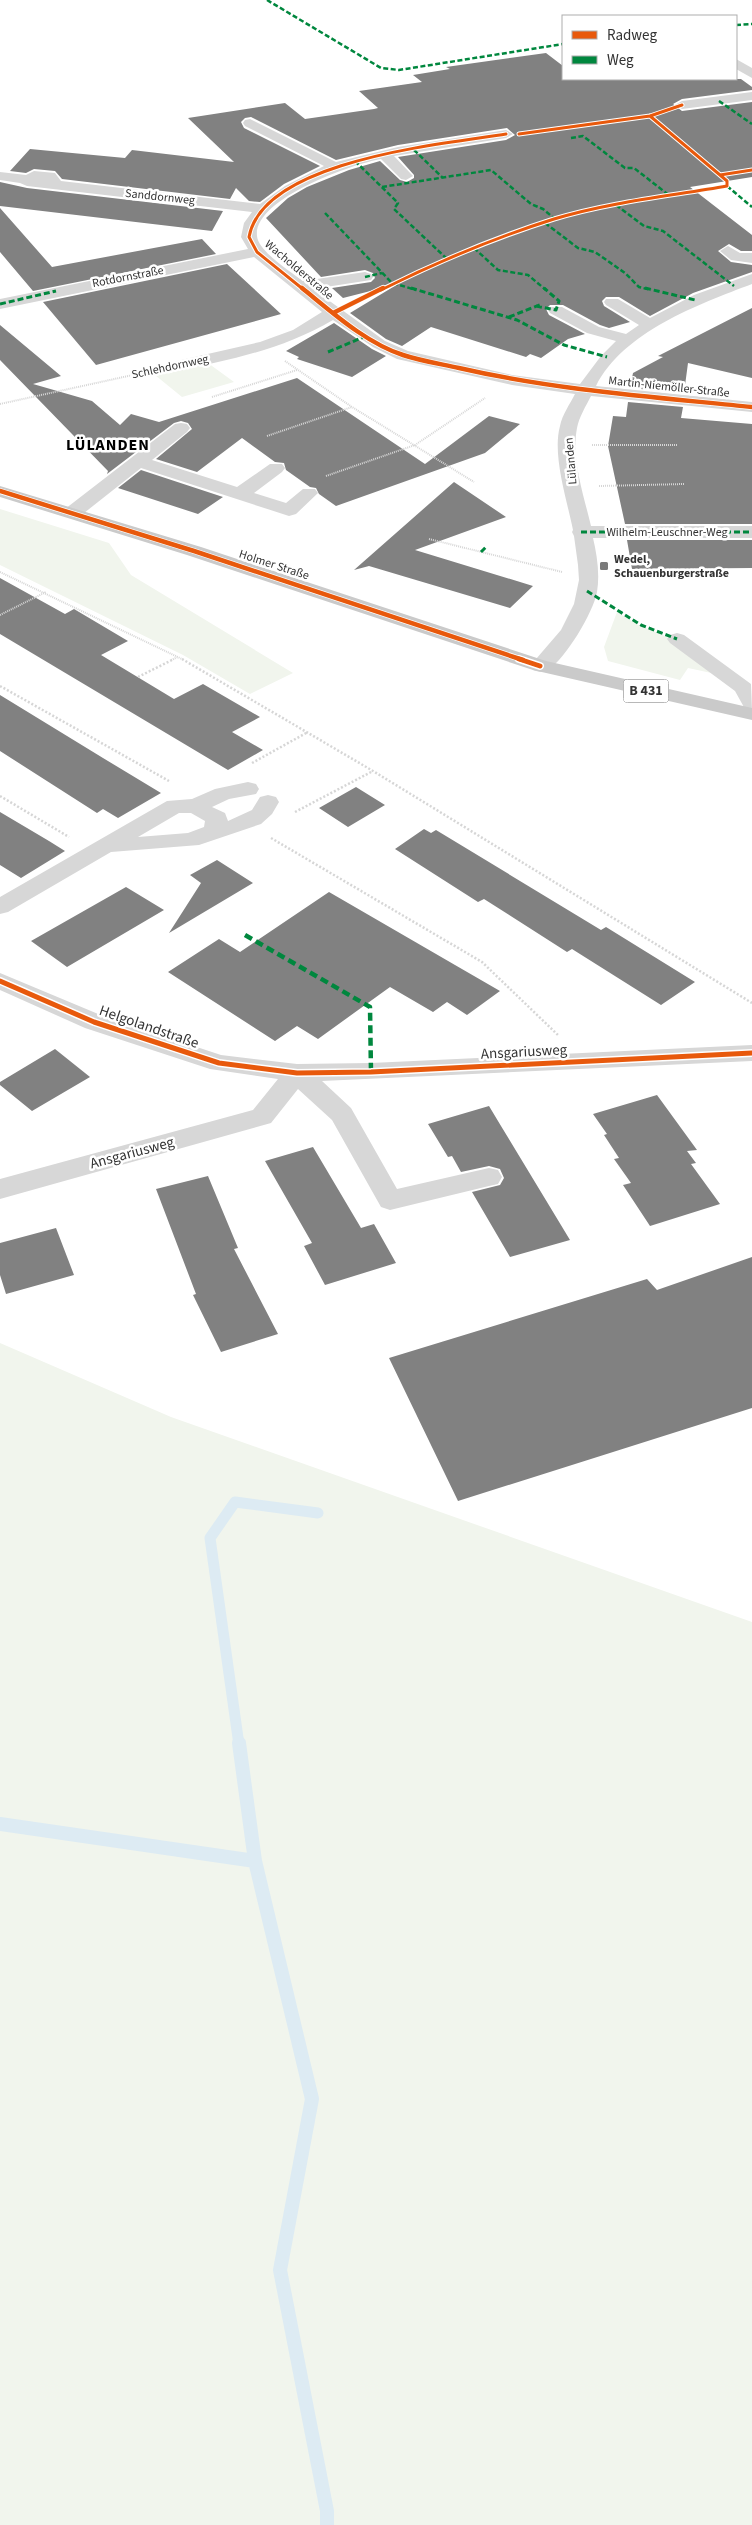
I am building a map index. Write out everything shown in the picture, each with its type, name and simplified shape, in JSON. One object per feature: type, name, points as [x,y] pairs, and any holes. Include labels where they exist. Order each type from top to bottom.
[{"type":"main road","name":"Holmer Straße","points":[[0,491],[194,550],[540,666],[752,714]]},
{"type":"street","points":[[737,64],[752,74]]},
{"type":"street","points":[[682,105],[752,96]]},
{"type":"street","points":[[250,124],[336,167]]},
{"type":"street","name":"Wacholderstraße","points":[[506,134],[385,155],[336,167],[286,192],[264,209],[252,224],[249,237],[257,252],[333,312],[378,344],[403,355],[433,364],[512,380],[583,390]]},
{"type":"street","points":[[385,155],[406,176]]},
{"type":"street","name":"Sanddornweg","points":[[0,176],[30,180],[34,175],[50,176],[56,186],[264,209]]},
{"type":"street","name":"Rotdornstraße","points":[[0,304],[257,252]]},
{"type":"street","points":[[728,252],[736,257],[752,258]]},
{"type":"street","points":[[300,286],[365,276]]},
{"type":"street","name":"Lülanden","points":[[540,666],[565,640],[581,613],[587,591],[586,558],[573,487],[568,428],[583,390],[605,359],[626,339],[695,300],[752,279]]},
{"type":"street","points":[[612,302],[633,316],[651,324]]},
{"type":"street","points":[[556,310],[593,330],[626,339]]},
{"type":"street","name":"Schlehdornweg","points":[[174,366],[265,346],[299,333],[333,312]]},
{"type":"street","name":"Martin-Niemöller-Straße","points":[[583,390],[752,407]]},
{"type":"street","points":[[72,513],[181,428]]},
{"type":"street","points":[[138,461],[289,510],[309,493]]},
{"type":"street","points":[[240,494],[276,468]]},
{"type":"street","name":"Wilhelm-Leuschner-Weg","points":[[581,532],[752,532]]},
{"type":"street","points":[[676,639],[744,688],[752,705]]},
{"type":"street","points":[[2,904],[175,806],[200,803],[223,794],[248,789]]},
{"type":"street","points":[[100,849],[191,840],[245,824],[265,811],[268,802]]},
{"type":"street","points":[[200,803],[217,818],[215,832]]},
{"type":"street","name":"Helgolandstraße","points":[[0,981],[94,1022],[219,1063],[297,1073]]},
{"type":"street","name":"Ansgariusweg","points":[[0,1189],[262,1117],[297,1073],[586,1062],[752,1053]]},
{"type":"street","points":[[297,1073],[342,1114],[390,1200],[488,1177]]},
{"type":"path","points":[[265,346],[352,407],[474,482]]},
{"type":"path","points":[[212,397],[298,370]]},
{"type":"path","points":[[326,477],[415,445],[512,380]]},
{"type":"path","points":[[267,436],[352,407]]},
{"type":"path","points":[[569,445],[678,445]]},
{"type":"path","points":[[573,487],[684,484]]},
{"type":"path","points":[[429,539],[587,578]]},
{"type":"path","points":[[0,572],[46,592],[178,657],[373,771],[752,1003]]},
{"type":"path","points":[[0,615],[46,592]]},
{"type":"path","points":[[138,677],[178,657]]},
{"type":"path","points":[[0,686],[200,803]]},
{"type":"path","points":[[294,813],[373,771]]},
{"type":"path","points":[[0,796],[100,849]]},
{"type":"path","points":[[245,824],[482,962],[586,1062]]},
{"type":"shaded area","points":[[208,363],[234,382],[182,397],[155,375]]},
{"type":"shaded area","points":[[0,509],[109,543],[131,575],[293,673],[250,694],[183,655],[0,565]]},
{"type":"shaded area","points":[[617,612],[638,625],[670,638],[716,674],[688,668],[680,680],[608,661],[604,647]]},
{"type":"shaded area","points":[[0,1343],[171,1417],[752,1622],[752,2525],[0,2525]]},
{"type":"building","points":[[546,53],[562,65],[562,80],[741,79],[752,87],[752,90],[682,99],[673,104],[682,111],[752,102],[752,177],[690,187],[752,235],[752,251],[741,251],[729,244],[718,251],[731,262],[752,265],[752,272],[693,293],[650,316],[619,297],[606,297],[602,301],[604,306],[630,322],[609,328],[563,305],[550,305],[546,309],[549,315],[585,334],[568,339],[541,358],[530,354],[526,357],[431,327],[402,346],[386,339],[350,313],[398,284],[343,298],[332,288],[371,282],[375,278],[373,273],[365,270],[321,277],[266,218],[288,198],[307,187],[349,170],[380,161],[400,180],[407,182],[414,178],[414,175],[398,157],[506,140],[515,135],[507,128],[398,145],[336,160],[251,117],[245,118],[241,122],[244,128],[320,166],[284,184],[260,202],[249,201],[236,188],[230,199],[62,179],[55,171],[34,169],[26,173],[10,171],[30,149],[125,158],[132,150],[234,162],[188,118],[285,103],[305,119],[374,109],[378,108],[359,91],[422,82],[413,75],[450,69],[446,67]]},
{"type":"building","points":[[0,182],[27,188],[223,211],[212,231],[0,206]]},
{"type":"building","points":[[0,208],[52,267],[202,239],[216,254],[33,291],[0,252]]},
{"type":"building","points":[[227,264],[281,314],[96,365],[43,302]]},
{"type":"building","points":[[752,308],[752,378],[688,363],[684,393],[630,388],[633,373],[663,357],[658,356]]},
{"type":"building","points":[[334,323],[372,349],[386,356],[352,377],[297,359],[299,357],[286,351]]},
{"type":"building","points":[[0,325],[61,376],[33,384],[92,401],[120,425],[131,414],[159,422],[297,378],[425,464],[489,416],[520,424],[485,453],[336,506],[319,494],[316,488],[310,487],[286,470],[284,463],[275,462],[242,438],[197,472],[156,459],[192,429],[188,423],[181,421],[174,423],[107,474],[108,471],[0,360]]},
{"type":"building","points":[[628,402],[683,407],[681,418],[752,424],[752,524],[625,524],[608,446],[613,416],[626,417]]},
{"type":"building","points":[[141,470],[223,497],[198,514],[118,488]]},
{"type":"building","points":[[454,482],[506,517],[415,550],[533,586],[510,608],[369,566],[354,570]]},
{"type":"building","points":[[627,540],[752,540],[752,568],[632,569]]},
{"type":"building","points":[[0,578],[65,614],[74,609],[128,641],[101,655],[174,699],[203,684],[260,717],[232,732],[263,750],[228,770],[0,634]]},
{"type":"building","points":[[0,695],[161,793],[118,818],[103,809],[97,813],[0,751]]},
{"type":"building","points":[[356,787],[385,805],[348,827],[319,808]]},
{"type":"building","points":[[0,812],[65,851],[21,878],[0,865]]},
{"type":"building","points":[[424,829],[431,833],[436,830],[601,930],[606,927],[695,982],[661,1005],[572,949],[567,952],[484,899],[478,902],[395,849]]},
{"type":"building","points":[[217,860],[253,883],[169,933],[201,883],[190,875]]},
{"type":"building","points":[[126,887],[164,910],[67,967],[31,941]]},
{"type":"building","points":[[329,892],[500,991],[467,1015],[447,1002],[433,1012],[390,987],[318,1039],[297,1026],[275,1041],[168,972],[219,939],[240,952]]},
{"type":"building","points":[[55,1049],[90,1077],[32,1111],[0,1085],[0,1082]]},
{"type":"building","points":[[657,1095],[697,1150],[687,1151],[696,1163],[691,1164],[720,1204],[650,1226],[623,1185],[631,1183],[614,1159],[619,1158],[604,1135],[607,1134],[593,1114]]},
{"type":"building","points":[[489,1106],[570,1240],[510,1257],[472,1192],[500,1185],[504,1178],[500,1169],[489,1166],[461,1172],[452,1156],[448,1157],[428,1124]]},
{"type":"building","points":[[313,1147],[361,1228],[374,1224],[396,1263],[325,1285],[304,1246],[312,1243],[265,1161]]},
{"type":"building","points":[[208,1176],[238,1248],[234,1249],[278,1334],[221,1352],[193,1295],[196,1294],[156,1189]]},
{"type":"building","points":[[56,1228],[74,1275],[6,1294],[0,1275],[0,1243]]},
{"type":"building","points":[[752,1257],[752,1408],[458,1501],[389,1358],[647,1279],[657,1290]]},
{"type":"waterway","points":[[239,1745],[210,1538],[235,1502],[318,1513]]},
{"type":"waterway","points":[[239,1743],[255,1861]]},
{"type":"waterway","points":[[0,1824],[255,1861]]},
{"type":"waterway","points":[[255,1861],[312,2099],[280,2270],[327,2511],[327,2525]]},
{"type":"marked path","points":[[267,0],[381,68],[399,70],[562,44]]},
{"type":"marked path","points":[[737,25],[752,24]]},
{"type":"marked path","points":[[719,101],[752,124]]},
{"type":"marked path","points":[[571,138],[583,136],[625,168],[634,168],[670,196]]},
{"type":"marked path","points":[[414,150],[443,178]]},
{"type":"marked path","points":[[355,161],[398,203],[394,209],[446,258]]},
{"type":"marked path","points":[[382,187],[491,170],[531,204],[543,209],[555,219]]},
{"type":"marked path","points":[[727,186],[752,207]]},
{"type":"marked path","points":[[616,205],[644,226],[663,231],[734,286]]},
{"type":"marked path","points":[[325,213],[392,283]]},
{"type":"marked path","points":[[545,223],[578,248],[595,252],[625,273],[639,287],[695,300]]},
{"type":"marked path","points":[[474,248],[498,270],[528,275],[559,301],[556,310],[536,306]]},
{"type":"marked path","points":[[365,277],[382,273]]},
{"type":"marked path","points":[[393,283],[517,320],[564,345],[607,357]]},
{"type":"marked path","points":[[0,304],[56,291]]},
{"type":"marked path","points":[[509,317],[542,304]]},
{"type":"marked path","points":[[328,352],[366,336]]},
{"type":"marked path","points":[[581,532],[752,532]]},
{"type":"marked path","points":[[481,552],[486,547]]},
{"type":"marked path","points":[[587,591],[641,625],[677,639]]},
{"type":"marked path","points":[[245,935],[370,1007],[371,1072]]},
{"type":"cycle path","points":[[519,134],[650,116],[682,105]]},
{"type":"cycle path","points":[[650,116],[720,175]]},
{"type":"cycle path","points":[[506,134],[377,155],[327,170],[290,189],[268,205],[252,223],[249,237],[257,252],[333,313],[379,344],[403,355],[512,380],[583,390],[752,407]]},
{"type":"cycle path","points":[[333,313],[446,258],[555,219],[595,209],[727,186],[727,181],[720,175],[752,170]]},
{"type":"cycle path","points":[[0,491],[194,551],[540,666]]},
{"type":"cycle path","points":[[0,981],[94,1022],[219,1063],[297,1073],[371,1072],[752,1053]]},
{"type":"place","name":"Wedel, Schauenburgerstraße","points":[[604,566]]},
{"type":"district","name":"LÜLANDEN","points":[[108,445]]}]
